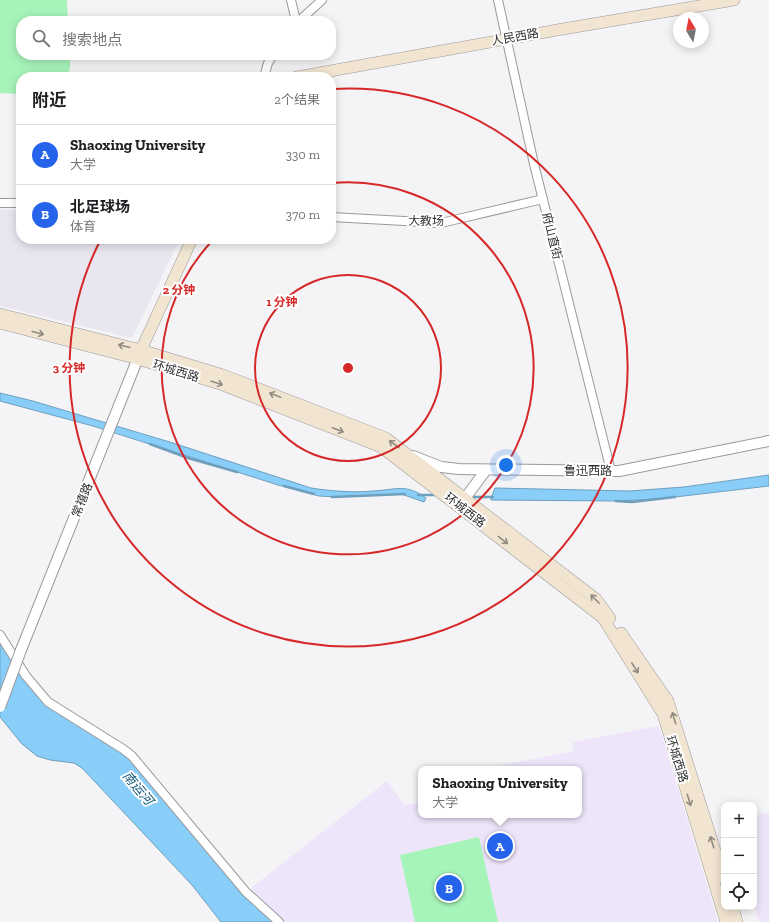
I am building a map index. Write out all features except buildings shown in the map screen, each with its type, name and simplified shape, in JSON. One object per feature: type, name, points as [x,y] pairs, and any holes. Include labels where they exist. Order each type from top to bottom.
[{"type":"main road","name":"人民西路","points":[[324,72],[508,38],[734,0]]},
{"type":"main road","points":[[139,355],[190,244]]},
{"type":"main road","name":"环城西路","points":[[0,314],[139,355],[220,384],[381,447],[432,485],[463,502]]},
{"type":"main road","name":"环城西路","points":[[0,323],[223,375],[386,438],[448,485],[463,502],[603,618],[607,624],[663,714],[726,922]]},
{"type":"main road","name":"环城西路","points":[[474,511],[596,599],[668,700],[722,874]]},
{"type":"main road","points":[[734,910],[737,922]]},
{"type":"street","points":[[291,0],[296,16]]},
{"type":"street","points":[[304,16],[322,0]]},
{"type":"street","name":"府山直街","points":[[498,0],[508,38],[543,199],[611,471]]},
{"type":"street","points":[[265,72],[270,60]]},
{"type":"street","name":"大教场","points":[[336,217],[441,223],[543,199]]},
{"type":"street","points":[[0,203],[16,204]]},
{"type":"street","name":"常禧路","points":[[0,707],[139,355]]},
{"type":"street","name":"鲁迅西路","points":[[407,454],[441,467],[486,470],[611,471],[769,441]]},
{"type":"street","points":[[463,502],[486,470]]},
{"type":"street","points":[[0,635],[26,676],[48,702],[132,756],[246,892],[279,922]]},
{"type":"shaded area","points":[[0,209],[16,211],[16,244],[178,244],[132,338],[0,306]]},
{"type":"shaded area","points":[[659,726],[718,922],[285,922],[265,904],[251,888],[387,781],[404,805],[418,803],[418,818],[582,818],[582,766],[502,766],[574,751],[573,742]]},
{"type":"shaded area","points":[[769,812],[769,922],[759,922],[755,910],[757,910],[757,815]]},
{"type":"green space","points":[[0,0],[67,0],[68,16],[16,16],[16,60],[70,60],[70,69],[68,72],[16,72],[16,94],[0,93]]},
{"type":"green space","points":[[479,837],[498,922],[415,922],[400,855]]},
{"type":"water","points":[[0,393],[33,401],[173,443],[311,488],[334,491],[365,492],[400,488],[412,490],[426,498],[424,502],[401,494],[337,497],[319,496],[278,485],[93,426],[0,401]]},
{"type":"water","points":[[769,475],[769,486],[658,499],[616,501],[491,500],[495,488],[630,491],[684,487]]},
{"type":"water","name":"南运河","points":[[0,639],[34,688],[120,747],[278,922],[221,922],[192,885],[82,768],[74,763],[50,760],[37,756],[22,744],[0,717]]},
{"type":"waterway","points":[[150,444],[188,458],[237,472]]},
{"type":"waterway","points":[[284,486],[314,494]]},
{"type":"waterway","points":[[332,497],[405,494]]},
{"type":"waterway","points":[[418,495],[437,495]]},
{"type":"waterway","points":[[470,497],[493,497]]},
{"type":"waterway","points":[[616,501],[632,502],[675,497]]},
{"type":"place","name":"Shaoxing University","points":[[500,846]]},
{"type":"place","name":"北足球场","points":[[449,888]]}]
